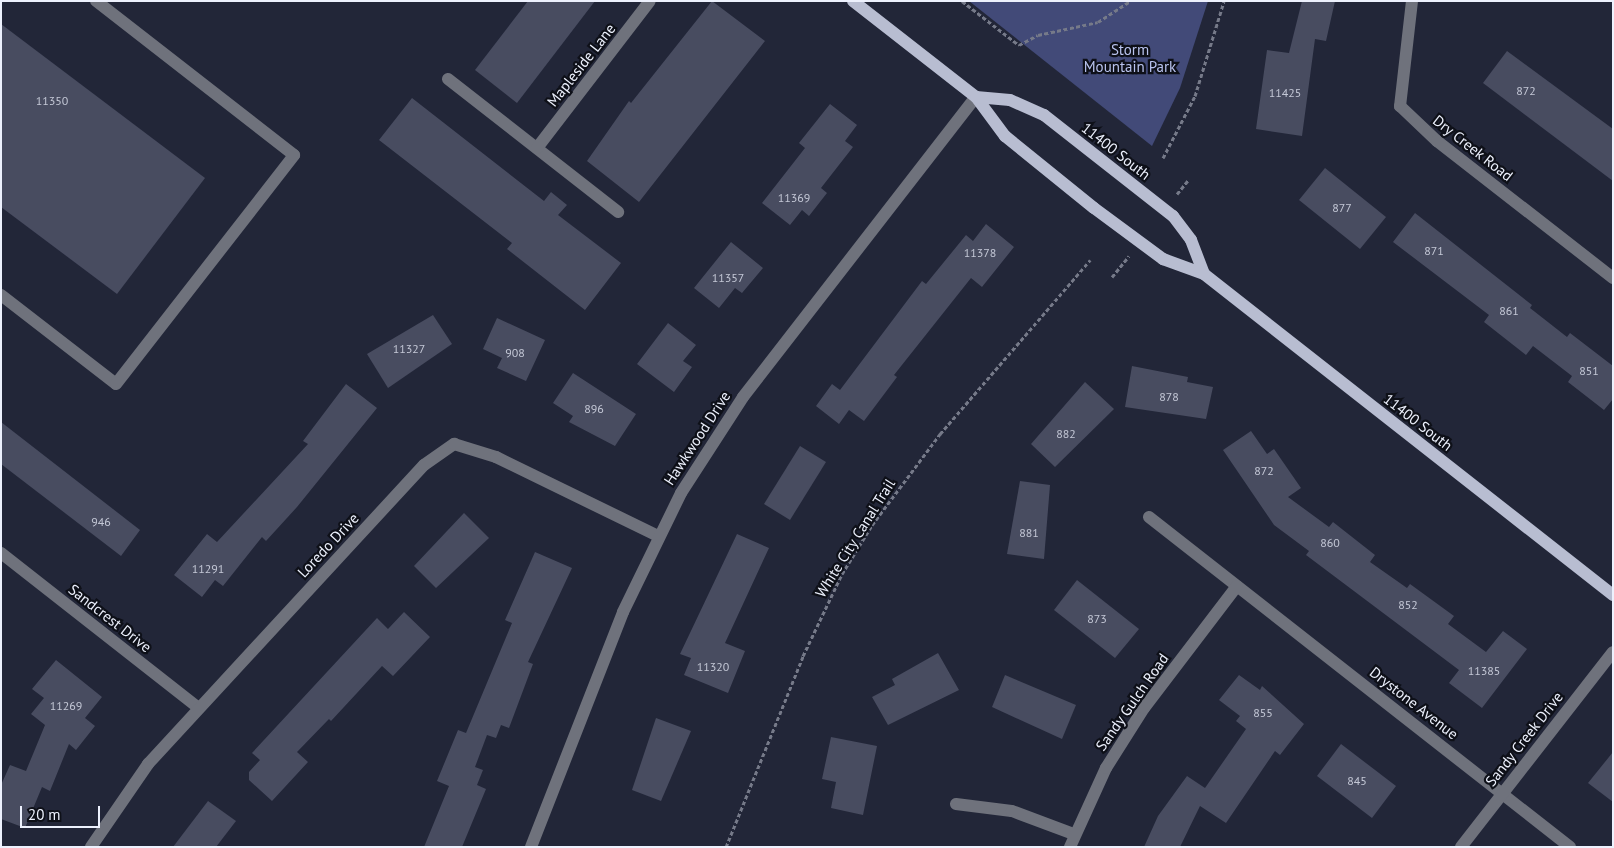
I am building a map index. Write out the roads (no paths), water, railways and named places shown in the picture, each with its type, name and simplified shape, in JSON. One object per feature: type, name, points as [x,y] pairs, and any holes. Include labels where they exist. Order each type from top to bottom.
[{"type":"main road","name":"11400 South","points":[[853,1],[976,97],[1005,136],[1094,208],[1162,259],[1204,274],[1613,595]]},
{"type":"main road","name":"11400 South","points":[[976,97],[1010,100],[1044,115],[1173,216],[1191,240],[1204,274]]},
{"type":"street","points":[[1,295],[116,384],[294,155],[96,1]]},
{"type":"street","name":"Mapleside Lane","points":[[537,148],[650,1]]},
{"type":"street","name":"Dry Creek Road","points":[[1412,1],[1400,106],[1437,141],[1613,278]]},
{"type":"street","points":[[448,78],[618,212]]},
{"type":"street","name":"Hawkwood Drive","points":[[531,847],[623,612],[658,536],[743,397],[976,97]]},
{"type":"street","name":"Loredo Drive","points":[[90,847],[148,764],[424,465],[454,444],[496,457],[658,536]]},
{"type":"street","name":"Drystone Avenue","points":[[1149,517],[1570,847]]},
{"type":"street","name":"Sandcrest Drive","points":[[1,553],[199,708]]},
{"type":"street","name":"Sandy Gulch Road","points":[[1070,847],[1074,834],[1106,768],[1144,708],[1237,586]]},
{"type":"street","name":"Sandy Creek Drive","points":[[1461,847],[1613,652]]},
{"type":"street","points":[[956,804],[1012,811],[1074,834]]},
{"type":"park label","name":"Storm Mountain Park","points":[[1130,58]]}]
